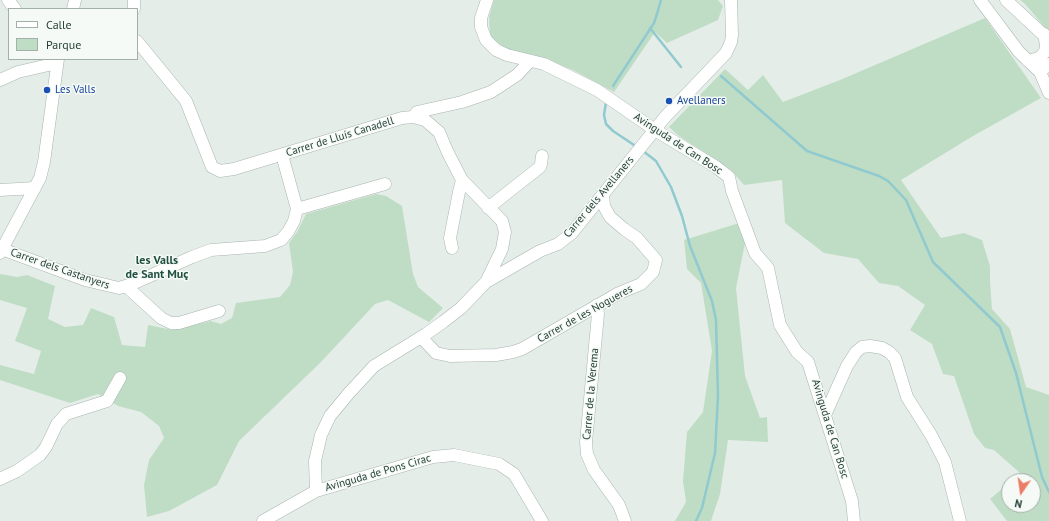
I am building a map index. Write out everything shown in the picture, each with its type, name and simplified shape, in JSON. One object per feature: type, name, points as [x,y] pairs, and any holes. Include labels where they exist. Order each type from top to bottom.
[{"type":"street","points":[[8,0],[14,8]]},
{"type":"street","name":"Avinguda de Can Bosc","points":[[487,0],[481,18],[482,32],[486,40],[496,50],[507,55],[544,64],[597,90],[655,130],[716,167],[729,177],[732,191],[755,253],[768,268],[780,325],[797,352],[808,362],[852,501],[854,521]]},
{"type":"street","points":[[980,0],[1028,61],[1045,68],[1049,93]]},
{"type":"street","points":[[1006,0],[1046,37],[1045,52],[1039,58],[1028,61]]},
{"type":"street","name":"Carrer dels Avellaners","points":[[316,491],[315,461],[321,435],[330,416],[374,366],[421,337],[461,308],[486,282],[540,251],[558,244],[572,233],[655,130],[687,93],[726,53],[731,42],[732,35],[731,5]]},
{"type":"street","name":"Carrer de Lluís Canadell","points":[[138,42],[186,101],[212,167],[220,171],[234,170],[402,118],[413,117],[418,112],[462,102],[491,92],[517,75],[530,61]]},
{"type":"street","points":[[0,80],[18,72],[57,60],[44,162],[40,178],[1,251]]},
{"type":"street","points":[[413,117],[425,120],[439,132],[448,154],[462,180],[502,221],[505,232],[502,249],[486,282]]},
{"type":"street","points":[[282,155],[297,209],[385,184]]},
{"type":"street","points":[[488,208],[540,167],[542,156]]},
{"type":"street","points":[[452,248],[450,238],[462,180]]},
{"type":"street","points":[[0,190],[35,188]]},
{"type":"street","name":"Carrer de les Nogueres","points":[[421,337],[436,353],[450,356],[496,355],[513,352],[522,349],[619,293],[641,284],[653,272],[656,260],[637,238],[610,217],[604,206],[603,194]]},
{"type":"street","name":"Carrer dels Castanyers","points":[[1,251],[100,284],[119,288],[211,250],[265,246],[281,240],[288,232],[294,221],[297,209]]},
{"type":"street","points":[[126,286],[161,318],[171,323],[180,323],[219,311]]},
{"type":"street","name":"Carrer de la Verema","points":[[597,306],[598,314],[586,442],[587,454],[594,470],[619,504],[625,521]]},
{"type":"street","points":[[825,415],[847,366],[856,352],[862,347],[870,346],[882,348],[889,352],[895,358],[907,397],[931,435],[945,462],[960,521]]},
{"type":"street","points":[[0,478],[17,471],[40,455],[46,447],[56,424],[66,414],[107,401],[120,378]]},
{"type":"street","name":"Avinguda de Pons Cirac","points":[[263,521],[316,491],[433,457],[454,455],[500,464],[514,474],[542,521]]},
{"type":"green space","points":[[494,0],[718,0],[723,6],[718,20],[667,43],[655,32],[614,92],[573,70],[534,55],[508,50],[490,37],[489,17]]},
{"type":"green space","points":[[1020,0],[1049,0],[1049,32],[1025,4]]},
{"type":"green space","points":[[985,18],[1041,98],[973,136],[901,180],[941,238],[964,233],[982,240],[990,266],[992,309],[1010,329],[1026,387],[1049,395],[1049,521],[1007,521],[990,499],[1001,490],[1001,513],[1041,513],[1041,473],[1020,473],[994,450],[985,448],[974,434],[954,376],[943,374],[932,344],[910,330],[925,305],[898,286],[879,283],[858,259],[824,253],[785,223],[782,180],[744,185],[730,169],[679,136],[669,127],[725,69],[748,90],[763,75],[783,102],[840,80]]},
{"type":"green space","points":[[376,194],[386,196],[402,206],[413,274],[418,287],[443,308],[429,322],[388,300],[375,304],[321,362],[239,441],[217,485],[169,511],[147,517],[144,485],[149,460],[164,438],[159,426],[141,412],[118,406],[98,394],[70,403],[0,380],[0,365],[34,374],[41,351],[15,341],[27,308],[0,300],[0,274],[17,277],[27,275],[55,286],[48,319],[65,327],[83,325],[91,308],[114,317],[122,345],[145,347],[148,325],[173,330],[211,321],[221,324],[232,318],[236,303],[280,297],[290,285],[293,272],[289,243],[297,232],[306,214]]},
{"type":"green space","points":[[739,224],[745,243],[736,288],[745,376],[760,418],[767,417],[768,442],[728,440],[720,494],[711,521],[675,521],[686,502],[683,481],[687,432],[703,412],[712,351],[701,283],[687,269],[684,240]]},
{"type":"waterway","points":[[613,86],[654,23],[661,0]]},
{"type":"waterway","points":[[650,28],[681,67]]},
{"type":"waterway","points":[[721,76],[807,151],[879,176],[888,181],[906,200],[933,262],[1000,327],[1016,373],[1042,477],[1049,492]]},
{"type":"waterway","points":[[606,102],[604,115],[606,124],[613,131],[637,147]]},
{"type":"waterway","points":[[643,151],[656,161],[671,187],[682,216],[690,246],[712,301],[716,320],[718,396],[715,453],[702,508],[696,521]]},
{"type":"place","name":"Les Valls","points":[[47,90]]},
{"type":"place","name":"Avellaners","points":[[669,101]]},
{"type":"district","name":"les Valls de Sant Muç","points":[[157,268]]}]
